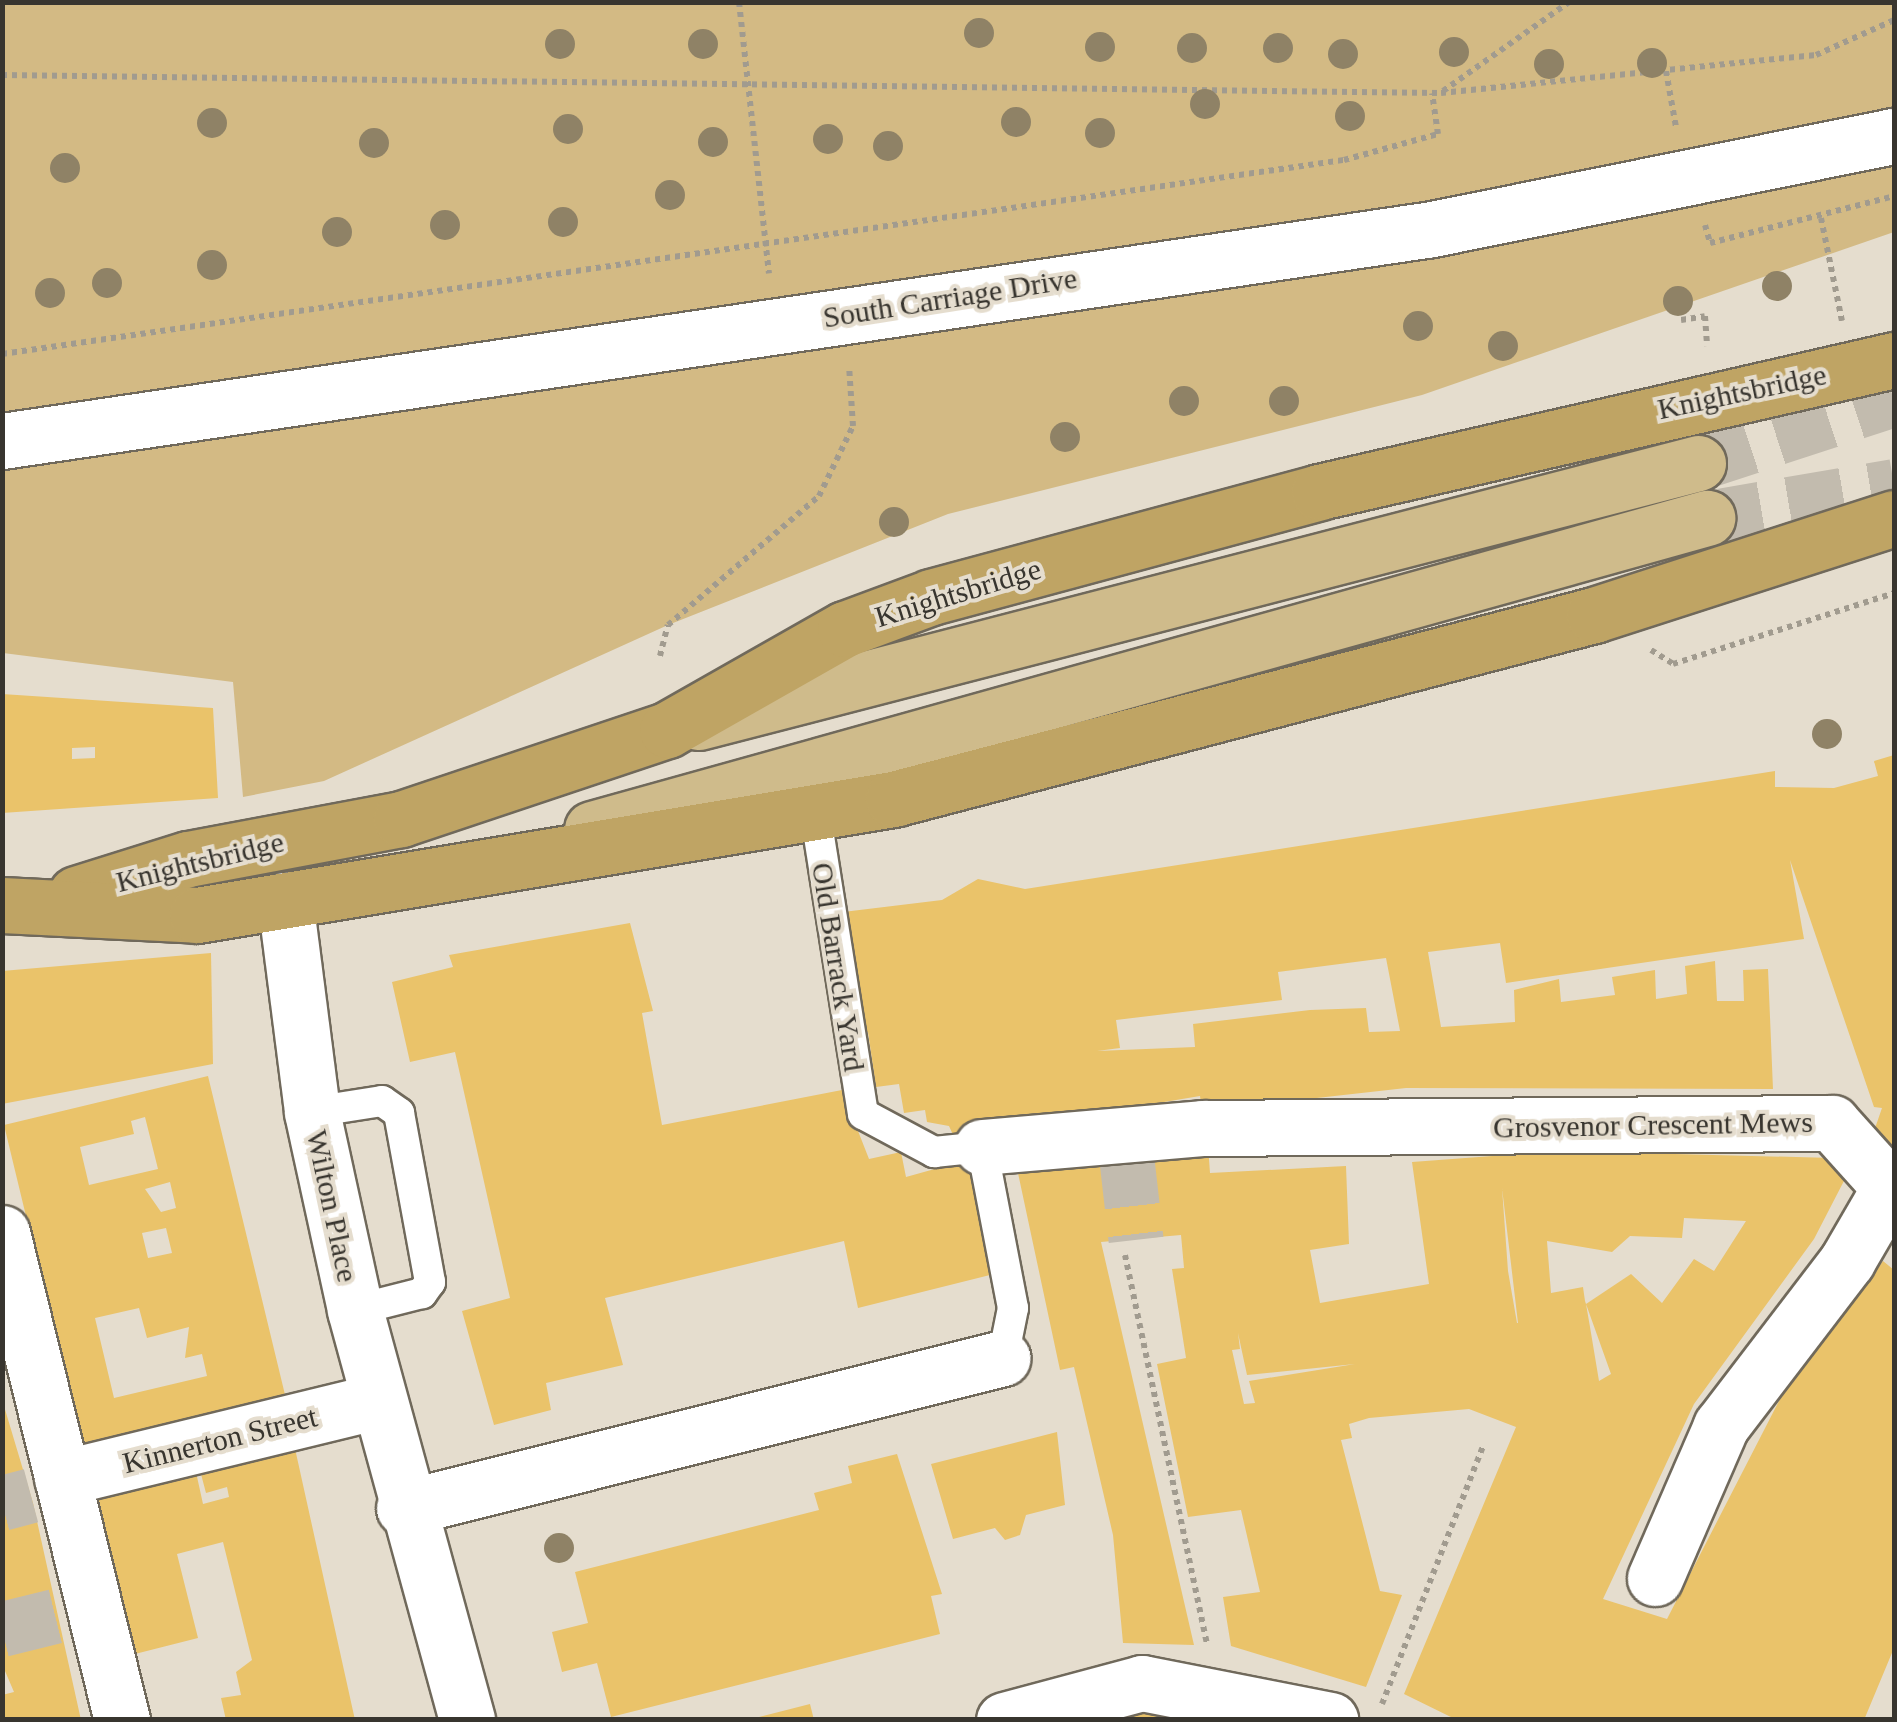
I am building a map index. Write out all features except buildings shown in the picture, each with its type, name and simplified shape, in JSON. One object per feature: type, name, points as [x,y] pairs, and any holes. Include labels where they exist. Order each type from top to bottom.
[{"type":"highway","name":"Knightsbridge","points":[[26,903],[188,860],[402,818],[667,730],[845,629],[931,596],[1356,483],[1894,360]]},
{"type":"highway","name":"Knightsbridge","points":[[26,903],[197,914],[815,811],[1594,615],[1894,518]]},
{"type":"main road","points":[[667,730],[1698,463]]},
{"type":"main road","points":[[445,871],[1707,518]]},
{"type":"street","name":"South Carriage Drive","points":[[2,441],[1470,223],[1894,136]]},
{"type":"street","name":"Wilton Place","points":[[285,900],[312,1112],[354,1310],[404,1508],[467,1720]]},
{"type":"street","name":"Grosvenor Crescent Mews","points":[[982,1146],[1389,1143],[1832,1123],[1892,1190],[1847,1261],[1721,1426],[1655,1578]]},
{"type":"street","points":[[2,1233],[75,1610],[108,1717]]},
{"type":"street","points":[[404,1508],[1002,1358]]},
{"type":"street","name":"Kinnerton Street","points":[[53,1487],[377,1401]]},
{"type":"street","points":[[1004,1720],[1142,1683],[1330,1720]]},
{"type":"lane","name":"Old Barrack Yard","points":[[815,811],[864,1114],[934,1152],[982,1146]]},
{"type":"lane","points":[[312,1112],[382,1100],[399,1113],[430,1282],[422,1292],[354,1310]]},
{"type":"lane","points":[[982,1146],[1014,1308],[1002,1358]]},
{"type":"path","points":[[739,2],[773,324]]},
{"type":"path","points":[[1436,93],[1569,2]]},
{"type":"path","points":[[2,75],[747,90],[1436,93],[1816,55],[1894,20]]},
{"type":"path","points":[[1666,71],[1675,125]]},
{"type":"path","points":[[2,354],[1344,160],[1438,134],[1436,93]]},
{"type":"path","points":[[1706,229],[1710,243],[1821,218],[1894,196]]},
{"type":"path","points":[[1821,218],[1843,322]]},
{"type":"path","points":[[660,656],[668,625],[819,496],[853,426],[846,314]]},
{"type":"path","points":[[1681,320],[1705,316],[1707,346]]},
{"type":"path","points":[[1594,615],[1673,664],[1894,593]]},
{"type":"path","points":[[1125,1255],[1200,1609]]},
{"type":"path","points":[[1376,1720],[1483,1446]]},
{"type":"shaded area","points":[[3,3],[1894,3],[1894,232],[1422,395],[948,514],[668,625],[324,781],[243,797],[233,682],[3,653]]},
{"type":"tunnel","points":[[1698,463],[1894,399]]},
{"type":"tunnel","points":[[1707,518],[1894,486]]},
{"type":"tunnel","points":[[1126,1151],[1136,1239]]},
{"type":"tunnel","points":[[2,1503],[31,1495]]},
{"type":"tunnel","points":[[2,1629],[55,1616]]}]
